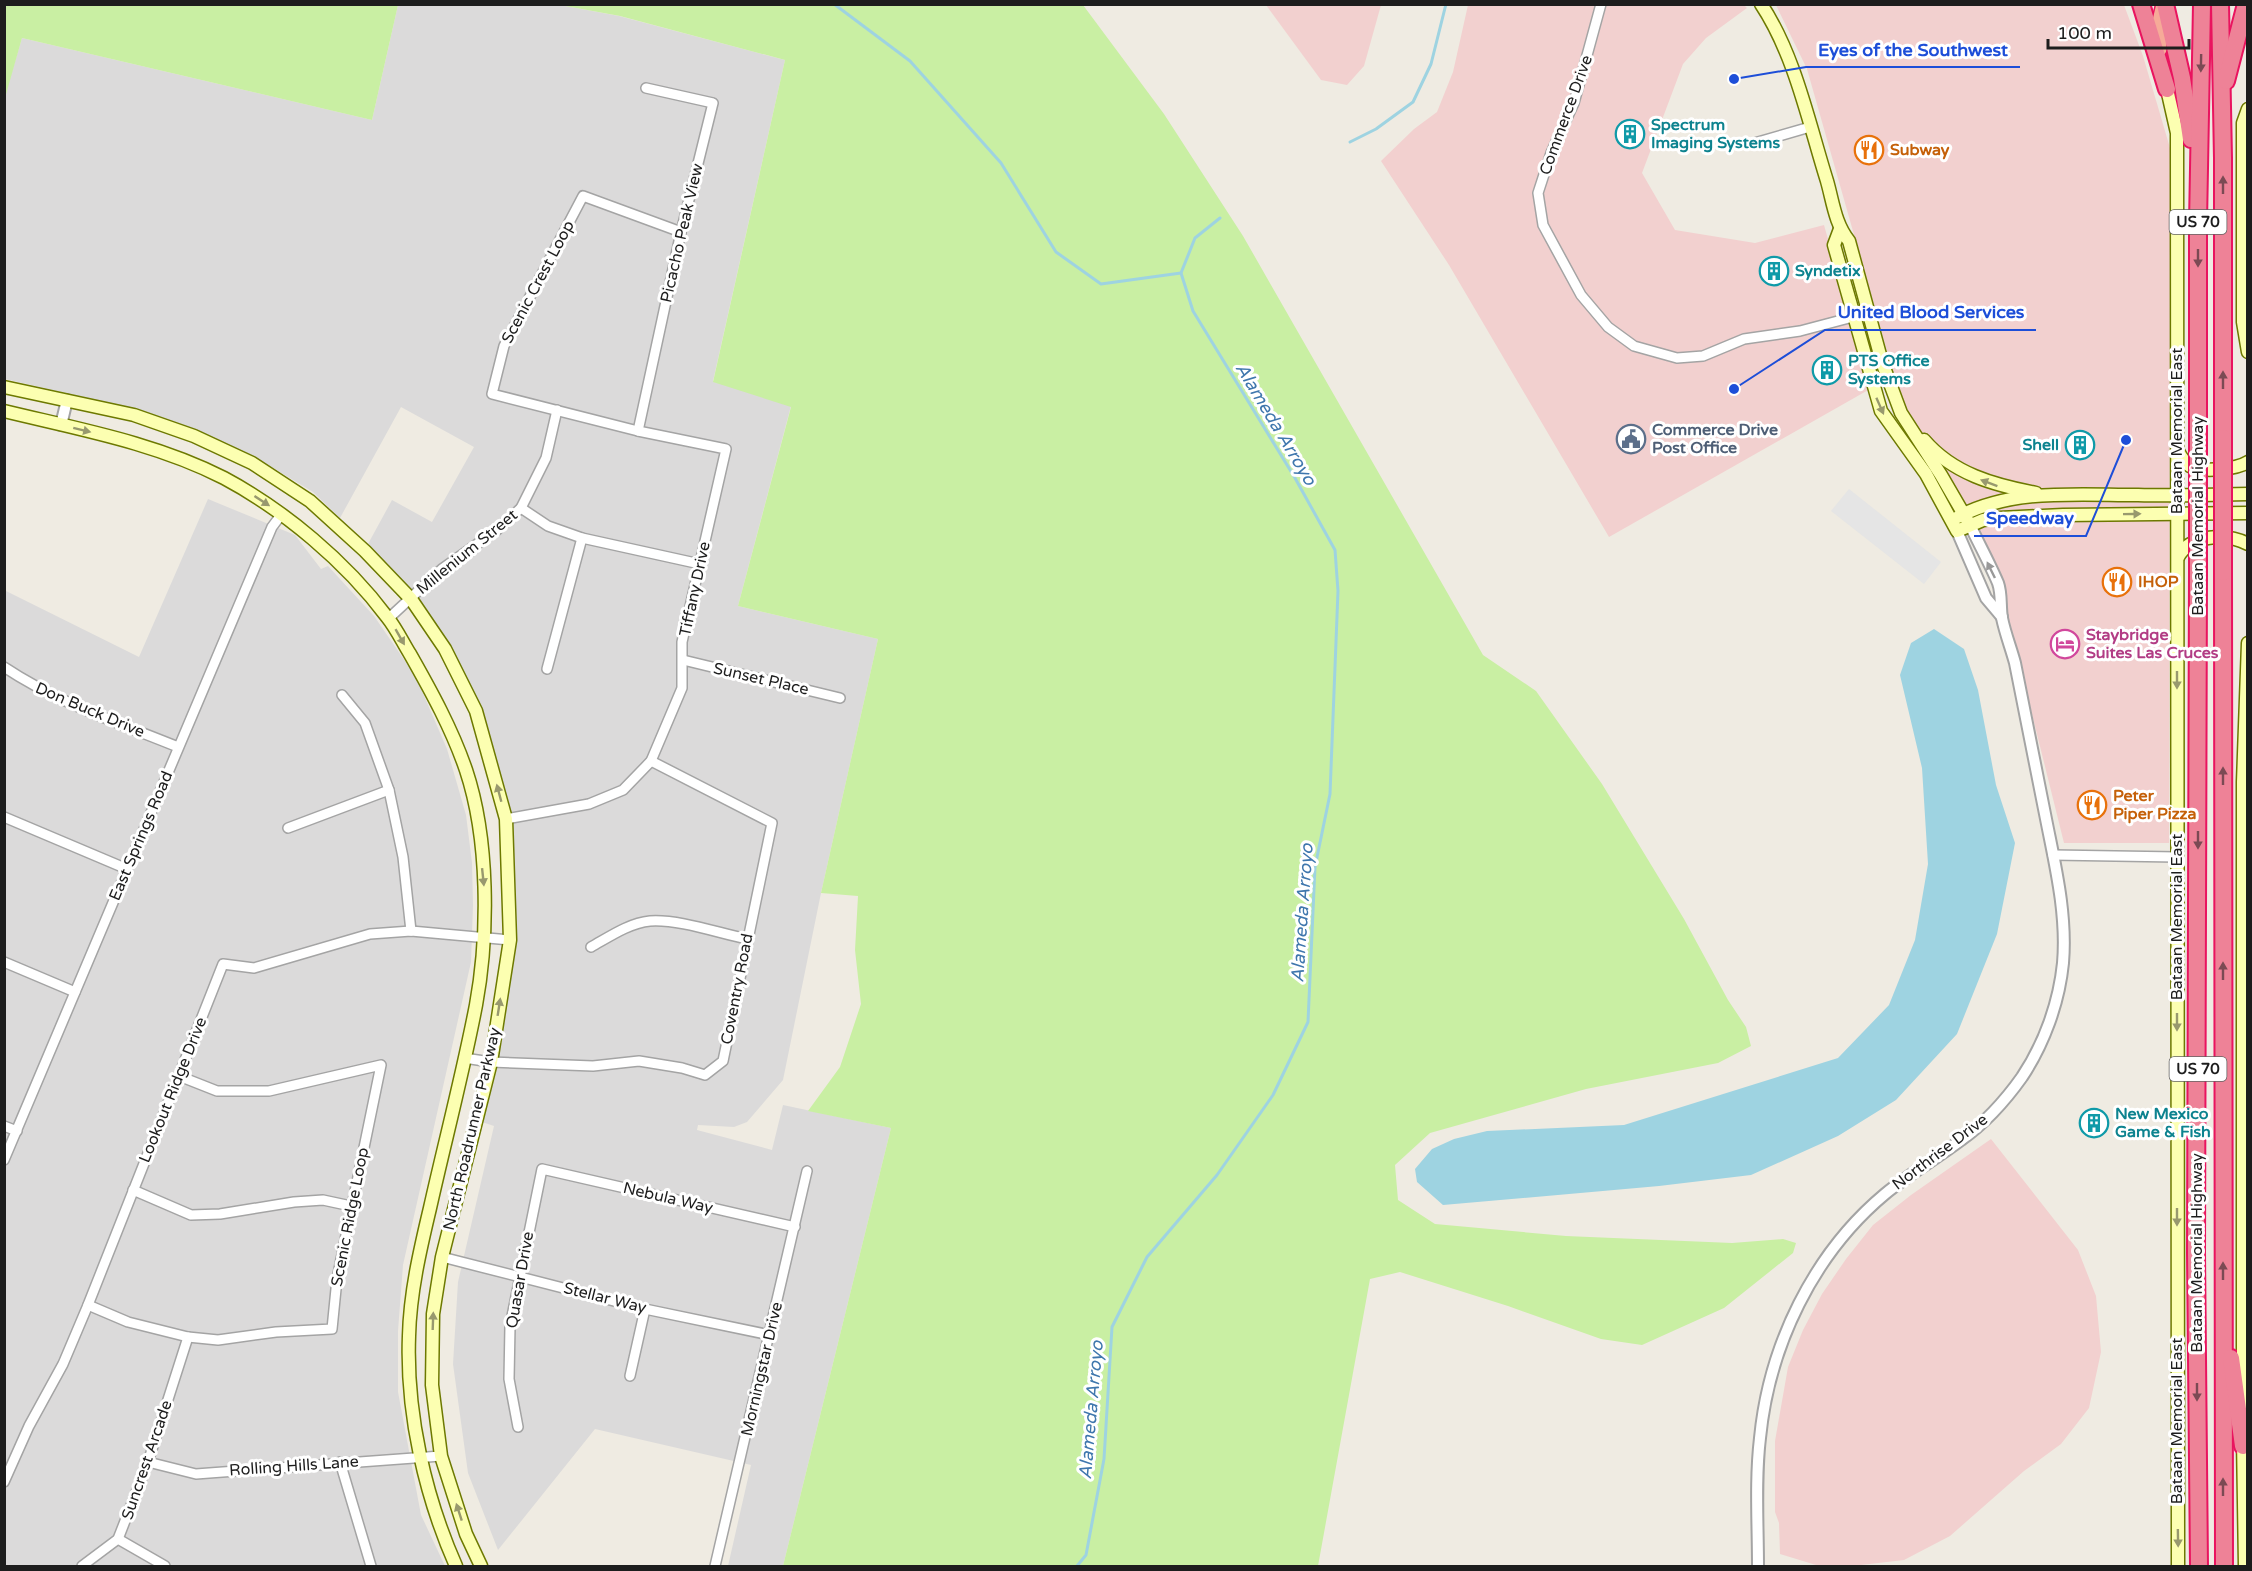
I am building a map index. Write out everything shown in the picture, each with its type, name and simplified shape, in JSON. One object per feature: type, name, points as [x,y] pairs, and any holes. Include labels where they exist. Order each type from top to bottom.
[{"type":"highway","points":[[2141,4],[2167,90]]},
{"type":"highway","points":[[2164,4],[2158,30],[2167,90]]},
{"type":"highway","points":[[2164,4],[2175,44],[2188,113],[2193,163],[2193,211],[2198,223]]},
{"type":"highway","name":"Bataan Memorial Highway","points":[[2199,1566],[2197,1496],[2198,223],[2202,4]]},
{"type":"highway","name":"Bataan Memorial Highway","points":[[2220,4],[2223,158],[2224,1566]]},
{"type":"highway","points":[[2220,96],[2230,71],[2235,40],[2246,4]]},
{"type":"highway","points":[[2223,1306],[2243,1446]]},
{"type":"highway","points":[[2188,1566],[2197,1496]]},
{"type":"main road","points":[[1761,4],[1787,55],[1840,229],[1849,241],[1882,362],[1901,413],[1967,520]]},
{"type":"main road","name":"Bataan Memorial East","points":[[2167,90],[2176,133],[2178,1566]]},
{"type":"main road","points":[[2247,109],[2243,123],[2243,170],[2244,322],[2247,352]]},
{"type":"main road","points":[[1840,229],[1834,245],[1881,411],[1926,474],[1955,526],[1967,520],[2063,515],[2247,513]]},
{"type":"main road","name":"North Roadrunner Parkway","points":[[4,387],[134,415],[194,436],[252,463],[310,501],[365,551],[411,599],[445,649],[476,711],[506,819],[510,940],[491,1062],[442,1257],[433,1314],[432,1385],[441,1456],[466,1534],[481,1566]]},
{"type":"main road","name":"North Roadrunner Parkway","points":[[4,411],[123,440],[176,458],[222,477],[264,501],[350,574],[389,618],[449,727],[467,773],[478,824],[485,890],[484,938],[476,1004],[419,1256],[409,1332],[408,1383],[422,1458],[441,1532],[456,1566]]},
{"type":"main road","points":[[1901,413],[1928,445],[1971,476],[1997,486],[2046,495]]},
{"type":"main road","points":[[2178,450],[2185,462],[2195,468],[2230,468],[2247,462]]},
{"type":"main road","points":[[1967,520],[1976,508],[2003,501],[2046,495],[2247,494]]},
{"type":"main road","points":[[2063,515],[2065,495]]},
{"type":"main road","points":[[2178,558],[2189,544],[2202,539],[2231,537],[2247,544]]},
{"type":"main road","points":[[2245,1566],[2243,1446],[2246,1247],[2247,643]]},
{"type":"street","name":"Commerce Drive","points":[[1601,4],[1574,103],[1551,153],[1538,193],[1543,225],[1581,295],[1610,330],[1634,346],[1677,358],[1703,356],[1744,339],[1800,331],[1868,314]]},
{"type":"street","name":"Picacho Peak View","points":[[638,431],[681,232],[713,103],[646,88]]},
{"type":"street","points":[[1751,144],[1810,127]]},
{"type":"street","name":"Scenic Crest Loop","points":[[638,431],[492,394],[504,346],[583,196],[681,232]]},
{"type":"street","points":[[61,424],[67,400]]},
{"type":"street","name":"Millenium Street","points":[[389,618],[442,569],[497,530],[521,508],[546,458],[557,410]]},
{"type":"street","name":"Tiffany Drive","points":[[506,819],[589,804],[623,790],[651,761],[682,688],[682,642],[726,449],[638,431]]},
{"type":"street","points":[[521,508],[548,526],[582,538],[700,564]]},
{"type":"street","name":"East Springs Road","points":[[4,1160],[272,527],[281,514]]},
{"type":"street","name":"Northrise Drive","points":[[1758,1566],[1757,1490],[1765,1400],[1775,1362],[1791,1320],[1812,1280],[1836,1245],[1863,1213],[1911,1173],[1964,1139],[2004,1101],[2031,1062],[2050,1021],[2057,996],[2063,963],[2064,929],[2053,855],[2014,659],[2002,617],[1999,586],[1967,520]]},
{"type":"street","name":"Northrise Drive","points":[[1955,526],[1986,598],[2002,617]]},
{"type":"street","points":[[547,669],[582,538]]},
{"type":"street","name":"Sunset Place","points":[[683,660],[840,698]]},
{"type":"street","name":"Don Buck Drive","points":[[4,667],[33,687],[178,747]]},
{"type":"street","points":[[342,695],[365,723],[389,790],[403,857],[411,931]]},
{"type":"street","name":"Coventry Road","points":[[464,1058],[491,1062],[593,1066],[639,1061],[682,1068],[705,1075],[723,1061],[772,823],[651,761]]},
{"type":"street","points":[[288,828],[389,790]]},
{"type":"street","points":[[4,817],[127,869]]},
{"type":"street","points":[[2053,855],[2177,857]]},
{"type":"street","points":[[591,947],[628,927],[650,921],[679,924],[747,939]]},
{"type":"street","name":"Lookout Ridge Drive","points":[[4,1482],[29,1426],[63,1364],[88,1305],[223,964],[254,968],[370,934],[411,931],[510,940]]},
{"type":"street","points":[[4,962],[75,992]]},
{"type":"street","name":"Scenic Ridge Loop","points":[[88,1305],[128,1322],[188,1337],[218,1340],[276,1332],[332,1329],[337,1279],[381,1065],[269,1091],[217,1091],[179,1076]]},
{"type":"street","points":[[4,1126],[16,1131]]},
{"type":"street","name":"Nebula Way","points":[[542,1169],[795,1227]]},
{"type":"street","name":"Quasar Drive","points":[[518,1427],[509,1379],[510,1326],[542,1169]]},
{"type":"street","name":"Morningstar Drive","points":[[715,1566],[807,1171]]},
{"type":"street","points":[[133,1190],[190,1215],[220,1214],[294,1202],[323,1200],[351,1206]]},
{"type":"street","name":"Stellar Way","points":[[442,1257],[645,1309],[770,1335]]},
{"type":"street","points":[[630,1376],[645,1309]]},
{"type":"street","name":"Suncrest Arcade","points":[[82,1566],[118,1539],[148,1462],[188,1337]]},
{"type":"street","name":"Rolling Hills Lane","points":[[148,1462],[196,1474],[441,1456]]},
{"type":"street","points":[[340,1462],[371,1566]]},
{"type":"street","points":[[118,1539],[165,1566]]},
{"type":"shaded area","points":[[398,5],[560,5],[619,16],[785,60],[713,381],[791,406],[738,606],[878,639],[821,893],[783,1080],[747,1122],[734,1127],[698,1125],[697,1130],[772,1150],[783,1105],[891,1128],[783,1566],[728,1566],[751,1465],[595,1429],[498,1550],[468,1473],[453,1364],[458,1282],[494,1126],[476,1120],[510,940],[506,819],[481,708],[445,649],[420,600],[368,544],[392,500],[432,522],[474,447],[401,407],[340,518],[313,492],[255,457],[196,430],[136,409],[5,379],[4,98],[22,38],[372,120]]},
{"type":"shaded area","points":[[1266,5],[1381,5],[1364,66],[1347,85],[1321,80]]},
{"type":"shaded area","points":[[1468,5],[1744,5],[1747,8],[1706,38],[1683,64],[1642,173],[1675,230],[1755,243],[1824,225],[1870,389],[1609,537],[1449,265],[1381,161],[1414,129],[1437,112],[1453,72]]},
{"type":"shaded area","points":[[1776,5],[2124,5],[2143,56],[2170,148],[2169,843],[2064,843],[1993,557],[1904,411],[1807,69]]},
{"type":"shaded area","points":[[1849,489],[1941,562],[1924,584],[1831,511]]},
{"type":"shaded area","points":[[208,499],[295,535],[321,569],[328,566],[374,616],[416,677],[447,749],[466,815],[472,863],[471,962],[403,1265],[398,1331],[398,1392],[421,1515],[445,1566],[5,1566],[4,590],[139,657]]},
{"type":"shaded area","points":[[1991,1139],[2078,1250],[2096,1296],[2101,1352],[2089,1408],[2061,1444],[2024,1471],[1950,1536],[1904,1560],[1861,1565],[1816,1565],[1780,1554],[1779,1523],[1775,1512],[1775,1441],[1788,1367],[1803,1330],[1822,1294],[1873,1225],[1911,1195]]},
{"type":"green space","points":[[5,4],[398,5],[372,120],[22,38],[5,98]]},
{"type":"green space","points":[[560,5],[1083,5],[1164,114],[1243,236],[1483,655],[1536,691],[1602,784],[1746,1027],[1751,1046],[1718,1063],[1586,1089],[1430,1133],[1395,1165],[1398,1200],[1435,1224],[1566,1236],[1732,1243],[1783,1239],[1796,1243],[1793,1253],[1724,1308],[1642,1345],[1601,1339],[1508,1306],[1400,1272],[1370,1279],[1318,1566],[783,1566],[891,1128],[808,1111],[840,1067],[861,1004],[855,950],[858,896],[821,893],[878,639],[738,606],[791,407],[713,382],[785,60],[620,16]]},
{"type":"water","points":[[1934,629],[1964,649],[1978,690],[1996,785],[2015,843],[1997,934],[1957,1034],[1896,1100],[1838,1136],[1751,1175],[1659,1186],[1443,1205],[1417,1182],[1415,1169],[1432,1149],[1454,1139],[1487,1131],[1624,1125],[1838,1058],[1889,1005],[1915,940],[1928,864],[1922,768],[1900,675],[1911,643]]},
{"type":"waterway","points":[[834,4],[910,61],[1001,163],[1056,252],[1101,284],[1181,273]]},
{"type":"waterway","name":"Alameda Arroyo","points":[[1350,142],[1376,129],[1413,102],[1431,64],[1446,4]]},
{"type":"waterway","name":"Alameda Arroyo","points":[[1077,1566],[1086,1555],[1104,1459],[1112,1327],[1147,1257],[1217,1175],[1273,1095],[1308,1022],[1315,867],[1330,794],[1338,591],[1335,550],[1295,478],[1193,311],[1181,273],[1195,238],[1220,218]]},
{"type":"place","name":"Eyes of the Southwest","points":[[1734,79]]},
{"type":"place","name":"Spectrum Imaging Systems","points":[[1630,134]]},
{"type":"place","name":"Subway","points":[[1869,150]]},
{"type":"place","name":"Syndetix","points":[[1774,271]]},
{"type":"place","name":"PTS Office Systems","points":[[1827,370]]},
{"type":"place","name":"United Blood Services","points":[[1734,389]]},
{"type":"place","name":"Commerce Drive Post Office","points":[[1631,439]]},
{"type":"place","name":"Speedway","points":[[2126,440]]},
{"type":"place","name":"Shell","points":[[2080,445]]},
{"type":"place","name":"IHOP","points":[[2117,582]]},
{"type":"place","name":"Staybridge Suites Las Cruces","points":[[2065,644]]},
{"type":"place","name":"Peter Piper Pizza","points":[[2092,805]]},
{"type":"place","name":"New Mexico Game & Fish","points":[[2094,1123]]}]
